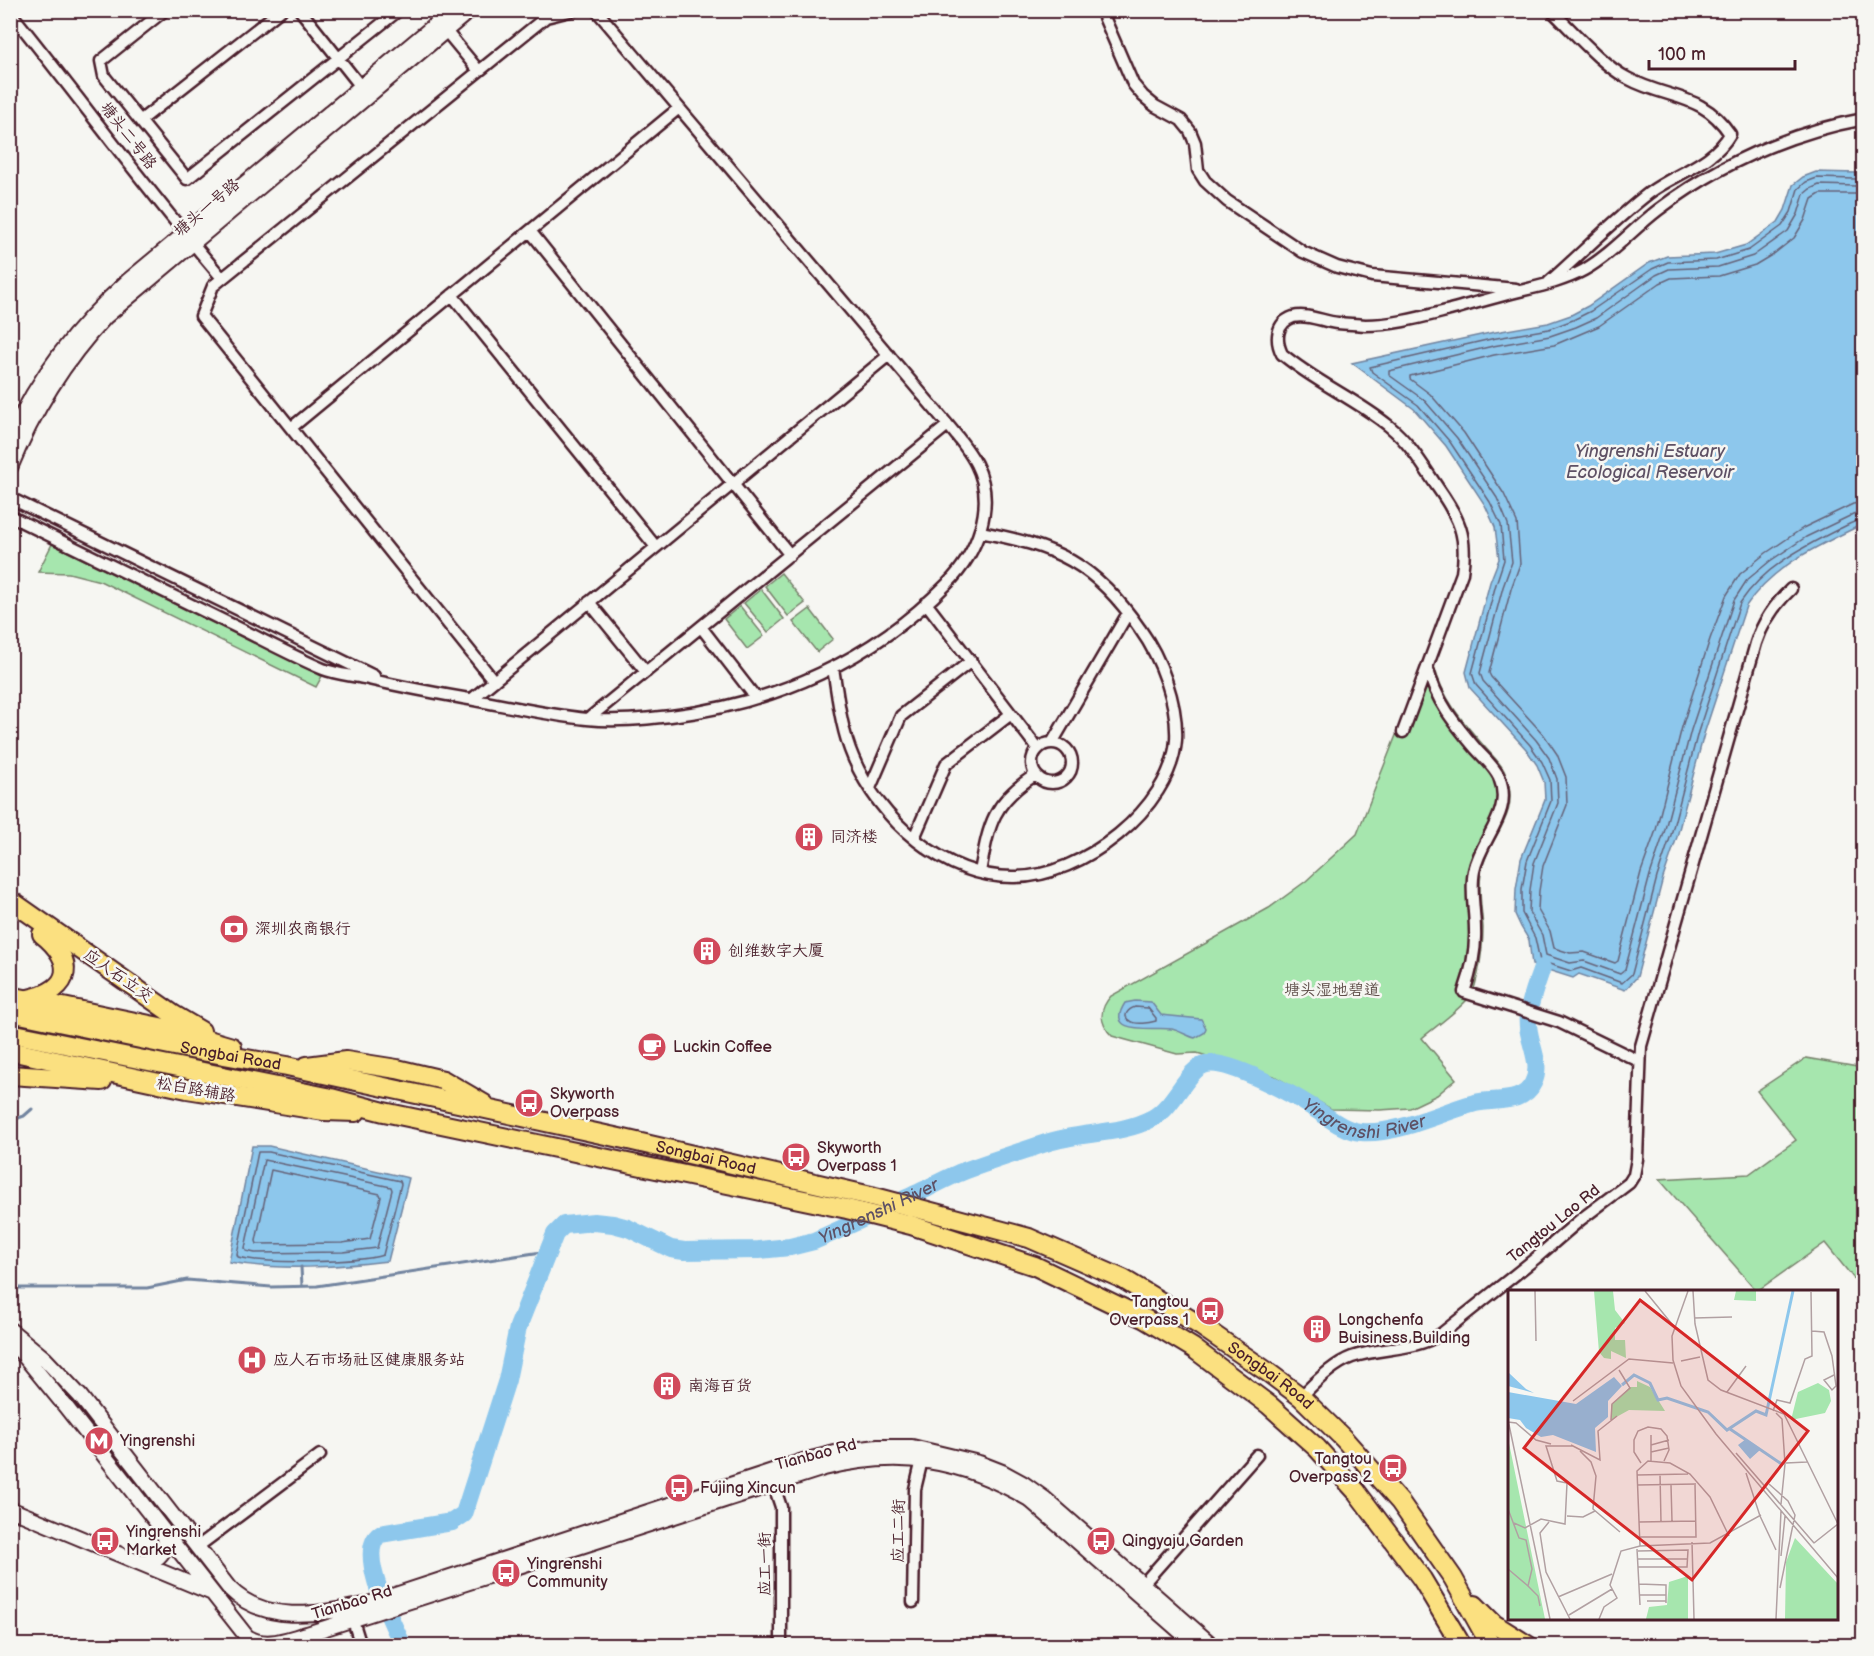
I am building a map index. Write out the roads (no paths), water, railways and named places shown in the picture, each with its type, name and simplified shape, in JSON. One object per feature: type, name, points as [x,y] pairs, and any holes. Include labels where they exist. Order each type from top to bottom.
[{"type":"main road","name":"应人石立交","points":[[10,900],[174,1015],[229,1046]]},
{"type":"main road","points":[[10,912],[51,942],[63,957],[65,967],[59,984],[50,992],[40,997],[18,998]]},
{"type":"main road","points":[[18,998],[174,1030],[291,1067]]},
{"type":"main road","name":"Songbai Road","points":[[10,1012],[184,1048],[291,1067],[499,1112],[871,1196],[1029,1238],[1123,1279],[1201,1326],[1269,1372],[1301,1397],[1373,1470],[1400,1502],[1453,1578],[1491,1646]]},
{"type":"main road","name":"Songbai Road","points":[[10,1033],[327,1097],[384,1112],[847,1209],[911,1225],[1035,1266],[1145,1319],[1193,1348],[1269,1405],[1317,1449],[1356,1491],[1422,1579],[1462,1646]]},
{"type":"main road","name":"松白路辅路","points":[[10,1051],[188,1089],[324,1112],[384,1112]]},
{"type":"main road","points":[[10,1075],[67,1077],[188,1089]]},
{"type":"main road","points":[[1453,1578],[1494,1624],[1528,1646]]},
{"type":"street","points":[[165,10],[101,61],[104,76],[187,179],[399,10]]},
{"type":"street","points":[[140,121],[281,10]]},
{"type":"street","points":[[300,10],[364,91]]},
{"type":"street","name":"塘头一号路","points":[[442,27],[453,10]]},
{"type":"street","name":"塘头一号路","points":[[10,468],[38,408],[76,350],[105,317],[188,238],[442,27],[470,10]]},
{"type":"street","points":[[494,681],[201,316],[213,286],[222,278],[546,17],[574,10]]},
{"type":"street","points":[[10,516],[325,670],[390,684],[588,719],[637,719],[677,715],[709,710],[782,690],[833,669],[873,645],[926,603],[948,583],[961,567],[980,532],[985,494],[982,478],[970,453],[596,10]]},
{"type":"street","points":[[1101,10],[1133,84],[1155,106],[1181,120],[1190,131],[1195,143],[1198,170],[1205,181],[1227,201],[1303,252],[1336,267],[1372,276],[1525,290]]},
{"type":"street","points":[[1546,285],[1647,195],[1718,151],[1730,134],[1718,118],[1701,105],[1626,78],[1612,68],[1551,10]]},
{"type":"street","name":"塘头二号路","points":[[10,12],[222,278]]},
{"type":"street","points":[[442,27],[479,71]]},
{"type":"street","points":[[291,428],[679,108]]},
{"type":"street","points":[[1403,732],[1462,573],[1465,555],[1464,537],[1459,519],[1417,457],[1399,435],[1377,417],[1282,354],[1277,338],[1284,322],[1301,316],[1338,323],[1367,325],[1396,322],[1546,285],[1583,271],[1609,254],[1658,210],[1722,168],[1796,135],[1863,119]]},
{"type":"street","points":[[530,231],[790,555]]},
{"type":"street","name":"塘头一号路","points":[[10,439],[41,381],[82,325],[128,281],[188,238]]},
{"type":"street","points":[[452,295],[656,547]]},
{"type":"street","points":[[472,699],[889,355]]},
{"type":"street","points":[[588,719],[948,425]]},
{"type":"street","points":[[10,498],[390,684]]},
{"type":"street","points":[[833,669],[848,745],[860,772],[886,810],[933,853],[947,861],[980,872],[1017,877],[1068,865],[1094,851],[1118,834],[1149,803],[1159,787],[1168,771],[1176,740],[1173,708],[1155,653],[1128,613],[1088,572],[1061,555],[1031,543],[980,532]]},
{"type":"street","name":"Tangtou Lao Rd","points":[[1301,1397],[1318,1380],[1346,1360],[1425,1342],[1441,1334],[1629,1183],[1634,1175],[1637,1159],[1639,1062],[1644,1035],[1761,626],[1769,613],[1791,589]]},
{"type":"street","points":[[589,602],[646,672]]},
{"type":"street","points":[[926,603],[1038,749]]},
{"type":"street","points":[[1052,743],[1128,613]]},
{"type":"street","points":[[701,627],[756,698]]},
{"type":"street","points":[[870,788],[901,716],[971,661]]},
{"type":"street","points":[[1427,668],[1441,704],[1456,725],[1492,765],[1502,786],[1502,811],[1481,850],[1474,870],[1472,891],[1475,944],[1464,993],[1559,1022],[1639,1062]]},
{"type":"street","points":[[914,838],[946,764],[1011,714]]},
{"type":"street","points":[[1052,743],[1061,745],[1068,751],[1071,759],[1068,775],[1061,781],[1053,783],[1042,781],[1035,775],[1031,763],[1038,749],[1052,743]]},
{"type":"street","points":[[980,872],[993,817],[1008,794],[1035,775]]},
{"type":"street","points":[[10,1330],[20,1347],[212,1592]]},
{"type":"street","name":"Tianbao Rd","points":[[20,1347],[80,1396],[196,1548],[240,1599],[275,1613],[351,1614]]},
{"type":"street","name":"Tianbao Rd","points":[[401,1599],[802,1461],[843,1451],[878,1447],[912,1447],[979,1462],[1024,1484],[1045,1499],[1213,1646]]},
{"type":"street","points":[[196,1548],[320,1455]]},
{"type":"street","points":[[1143,1584],[1257,1455]]},
{"type":"street","name":"Tianbao Rd","points":[[212,1592],[247,1637],[255,1642],[266,1644],[280,1641],[351,1614],[773,1483],[824,1468],[868,1459],[894,1458],[941,1463],[975,1473],[1029,1499],[1197,1646]]},
{"type":"street","name":"应工二街","points":[[913,1602],[915,1489],[922,1460]]},
{"type":"street","name":"应工一街","points":[[773,1483],[780,1507],[781,1646]]},
{"type":"street","points":[[10,1509],[212,1592]]},
{"type":"street","points":[[137,1561],[150,1562],[162,1554],[166,1541],[162,1529]]},
{"type":"street","points":[[351,1614],[361,1646]]},
{"type":"water","name":"Yingrenshi Estuary Ecological Reservoir","points":[[1863,169],[1863,524],[1798,558],[1770,579],[1746,606],[1704,734],[1637,977],[1625,990],[1579,974],[1573,978],[1532,965],[1529,940],[1515,914],[1516,889],[1521,859],[1545,800],[1544,782],[1537,765],[1526,749],[1470,688],[1466,672],[1490,582],[1499,559],[1495,527],[1485,505],[1446,446],[1414,409],[1352,363],[1548,323],[1571,315],[1588,306],[1649,263],[1667,256],[1715,254],[1746,245],[1778,222],[1785,210],[1793,185],[1803,177],[1816,172],[1856,173]]},
{"type":"water","points":[[1151,1002],[1161,1015],[1201,1019],[1206,1028],[1204,1033],[1195,1038],[1172,1029],[1134,1028],[1126,1025],[1121,1021],[1120,1014],[1125,1003]]},
{"type":"water","points":[[252,1146],[269,1146],[409,1178],[388,1261],[308,1267],[229,1262]]},
{"type":"waterway","name":"Yingrenshi River","points":[[403,1646],[378,1588],[372,1556],[373,1543],[380,1534],[452,1522],[464,1514],[507,1380],[518,1327],[555,1234],[564,1225],[594,1222],[613,1224],[628,1228],[671,1249],[684,1251],[759,1250],[790,1247],[814,1241],[970,1169],[1059,1139],[1113,1131],[1140,1124],[1161,1112],[1193,1072],[1207,1064],[1217,1064],[1245,1072],[1303,1101],[1342,1126],[1361,1132],[1404,1127],[1475,1103],[1515,1098],[1528,1090],[1536,1075],[1528,1016],[1542,968]]},
{"type":"waterway","points":[[10,1121],[24,1116],[32,1109]]},
{"type":"waterway","points":[[10,1288],[147,1288],[187,1280],[271,1287],[317,1286],[548,1251]]},
{"type":"waterway","points":[[301,1267],[302,1286]]},
{"type":"place","name":"同济楼","points":[[809,837]]},
{"type":"place","name":"深圳农商银行","points":[[234,929]]},
{"type":"place","name":"创维数字大厦","points":[[707,951]]},
{"type":"place","name":"Luckin Coffee","points":[[652,1047]]},
{"type":"place","name":"Skyworth Overpass","points":[[529,1103]]},
{"type":"place","name":"Skyworth Overpass 1","points":[[796,1157]]},
{"type":"place","name":"Tangtou Overpass 1","points":[[1210,1311]]},
{"type":"place","name":"Longchenfa Buisiness Building","points":[[1317,1329]]},
{"type":"place","name":"应人石市场社区健康服务站","points":[[252,1360]]},
{"type":"place","name":"南海百货","points":[[667,1386]]},
{"type":"place","name":"Yingrenshi","points":[[99,1441]]},
{"type":"place","name":"Tangtou Overpass 2","points":[[1393,1468]]},
{"type":"place","name":"Fujing Xincun","points":[[679,1488]]},
{"type":"place","name":"Yingrenshi Market","points":[[105,1541]]},
{"type":"place","name":"Qingyaju Garden","points":[[1101,1541]]},
{"type":"place","name":"Yingrenshi Community","points":[[506,1573]]},
{"type":"park label","name":"塘头湿地碧道","points":[[1332,990]]}]
